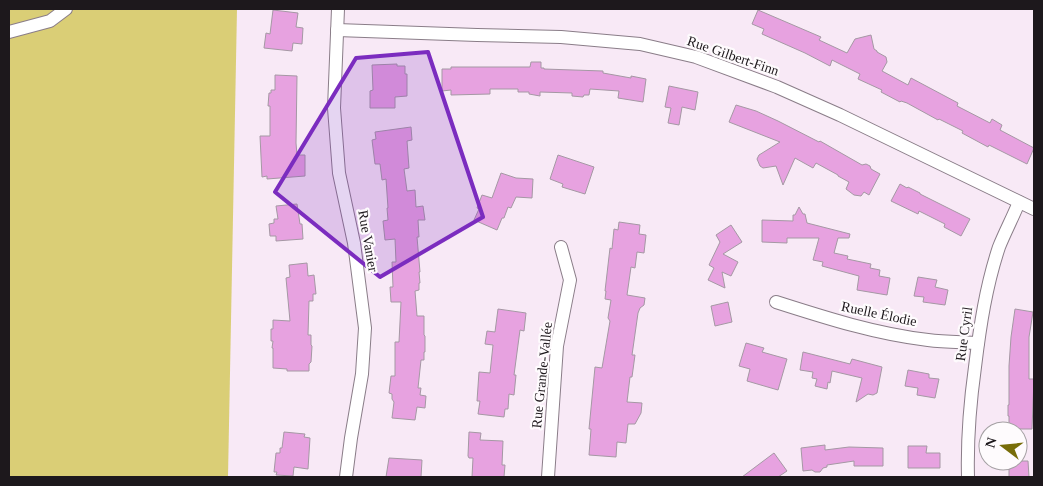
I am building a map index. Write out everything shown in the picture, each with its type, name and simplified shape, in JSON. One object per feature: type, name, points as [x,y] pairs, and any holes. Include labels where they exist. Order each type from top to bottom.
[{"type":"street","points":[[9,32],[50,21],[66,9]]},
{"type":"street","name":"Rue Vanier","points":[[338,9],[334,108],[339,173],[354,243],[366,328],[362,374],[346,477]]},
{"type":"street","name":"Rue Gilbert-Finn","points":[[337,30],[561,36],[640,44],[696,57],[777,87],[840,115],[1034,209]]},
{"type":"street","name":"Rue Cyril","points":[[968,477],[967,456],[971,399],[985,296],[1000,246],[1020,202]]},
{"type":"street","name":"Rue Grande-Vallée","points":[[548,477],[557,346],[570,280],[561,247]]},
{"type":"street","name":"Ruelle Élodie","points":[[776,302],[835,321],[877,331],[928,340],[978,343]]},
{"type":"highlighted area","points":[[428,52],[483,217],[380,277],[275,192],[356,58]]},
{"type":"shaded area","points":[[9,9],[237,9],[228,477],[9,477]]},
{"type":"building","points":[[273,10],[298,13],[296,27],[303,28],[302,44],[293,43],[292,51],[264,48],[266,33],[270,34]]},
{"type":"building","points":[[758,10],[821,37],[819,40],[847,53],[855,39],[871,35],[874,49],[886,57],[887,62],[882,71],[908,85],[911,78],[958,103],[957,106],[990,123],[992,119],[1002,125],[1000,130],[1034,148],[1027,164],[989,145],[988,147],[962,133],[963,131],[881,92],[882,90],[858,79],[860,74],[832,60],[830,66],[762,34],[764,29],[752,24]]},
{"type":"building","points":[[531,62],[541,62],[541,68],[544,69],[603,71],[603,73],[646,79],[643,102],[618,98],[619,91],[590,89],[589,95],[584,95],[583,97],[572,96],[572,93],[540,92],[540,96],[529,94],[529,92],[518,92],[518,89],[490,89],[490,94],[451,95],[451,90],[442,91],[442,69],[451,69],[451,67],[530,67]]},
{"type":"building","points":[[397,64],[397,66],[405,66],[407,96],[395,97],[395,108],[370,108],[370,91],[373,90],[372,65]]},
{"type":"building","points":[[275,75],[297,76],[296,143],[297,155],[305,155],[305,176],[267,179],[267,176],[262,177],[260,136],[270,136],[269,93],[271,93],[271,90],[275,90]]},
{"type":"building","points":[[669,86],[698,92],[695,110],[682,107],[679,125],[668,123],[671,108],[665,107]]},
{"type":"building","points":[[736,105],[756,111],[778,121],[820,141],[862,165],[870,166],[871,169],[880,174],[869,195],[864,192],[861,196],[854,195],[846,189],[849,182],[838,175],[816,163],[813,168],[795,158],[783,185],[776,166],[763,168],[757,159],[759,155],[780,142],[729,122]]},
{"type":"building","points":[[411,127],[412,140],[407,141],[409,168],[404,169],[407,191],[415,190],[416,207],[423,206],[425,220],[418,220],[419,237],[417,237],[420,283],[419,290],[415,291],[417,316],[424,316],[425,336],[424,360],[421,360],[418,388],[421,388],[420,395],[426,396],[425,408],[417,407],[415,420],[392,418],[394,402],[392,394],[389,393],[391,376],[395,376],[395,342],[399,342],[401,302],[391,302],[390,287],[393,287],[392,262],[396,262],[395,239],[385,240],[383,221],[388,220],[386,179],[382,180],[380,164],[375,164],[372,140],[376,139],[375,132]]},
{"type":"building","points":[[558,155],[594,167],[585,194],[562,187],[563,184],[550,179]]},
{"type":"building","points":[[501,173],[516,178],[533,179],[532,198],[516,197],[511,208],[508,207],[497,230],[474,220],[482,195],[492,198]]},
{"type":"building","points":[[900,184],[970,219],[961,236],[944,227],[945,224],[919,211],[918,214],[891,201]]},
{"type":"building","points":[[297,204],[300,224],[302,224],[303,239],[276,241],[276,236],[270,236],[269,224],[274,223],[274,219],[278,219],[276,206]]},
{"type":"building","points":[[799,207],[803,214],[805,214],[807,223],[850,234],[849,238],[838,238],[834,253],[848,256],[847,259],[871,264],[870,268],[880,270],[879,276],[890,278],[887,295],[857,290],[859,276],[822,266],[823,262],[813,260],[819,238],[787,238],[787,243],[762,242],[762,220],[793,221],[793,215],[795,215]]},
{"type":"building","points":[[619,222],[640,225],[639,234],[646,235],[644,253],[637,252],[635,268],[631,267],[627,295],[645,298],[644,305],[638,313],[632,355],[635,355],[627,402],[642,403],[641,413],[635,424],[628,424],[626,443],[617,442],[616,457],[589,455],[591,429],[589,429],[595,367],[602,368],[610,321],[608,318],[611,300],[605,299],[605,291],[610,248],[612,249],[614,229],[618,230]]},
{"type":"building","points":[[731,225],[742,242],[723,254],[738,262],[731,276],[722,272],[725,288],[708,280],[714,268],[709,265],[720,242],[716,235]]},
{"type":"building","points":[[307,263],[308,276],[314,275],[316,294],[313,294],[313,301],[309,301],[308,335],[311,335],[312,346],[309,371],[287,371],[287,369],[273,368],[271,329],[273,329],[273,320],[290,321],[286,278],[290,277],[289,265]]},
{"type":"building","points":[[918,277],[937,280],[935,287],[948,290],[945,305],[923,302],[924,297],[914,296]]},
{"type":"building","points":[[728,302],[732,322],[715,326],[711,306]]},
{"type":"building","points":[[498,309],[526,313],[524,331],[520,330],[514,375],[516,375],[514,395],[509,394],[508,409],[505,409],[504,417],[478,414],[480,401],[477,401],[479,372],[490,373],[493,345],[485,344],[487,331],[495,332]]},
{"type":"building","points":[[1015,309],[1033,312],[1029,337],[1029,379],[1034,379],[1032,429],[1028,429],[1028,421],[1009,421],[1011,337]]},
{"type":"building","points":[[746,343],[764,348],[762,352],[787,359],[778,390],[747,381],[750,369],[739,366]]},
{"type":"building","points":[[803,352],[850,364],[852,359],[882,367],[877,393],[873,395],[868,394],[856,402],[862,378],[832,371],[827,389],[815,386],[817,379],[812,378],[813,372],[800,370]]},
{"type":"building","points":[[908,370],[929,374],[929,378],[939,379],[935,398],[917,395],[918,388],[905,386]]},
{"type":"building","points":[[284,432],[305,434],[304,437],[310,438],[308,469],[294,467],[293,476],[276,475],[277,472],[274,472],[276,453],[280,453],[280,448],[282,448]]},
{"type":"building","points":[[469,432],[481,433],[480,440],[503,441],[502,465],[505,465],[504,477],[472,477],[473,458],[468,456]]},
{"type":"building","points":[[825,445],[825,450],[849,447],[883,448],[883,466],[854,466],[854,461],[827,465],[820,472],[812,470],[803,471],[801,448]]},
{"type":"building","points":[[908,446],[927,446],[926,453],[940,453],[940,468],[908,468]]},
{"type":"building","points":[[774,453],[787,471],[778,477],[742,477]]},
{"type":"building","points":[[389,458],[422,460],[421,477],[386,477]]},
{"type":"building","points":[[1028,461],[1029,477],[1009,477],[1009,471],[1028,471]]}]
